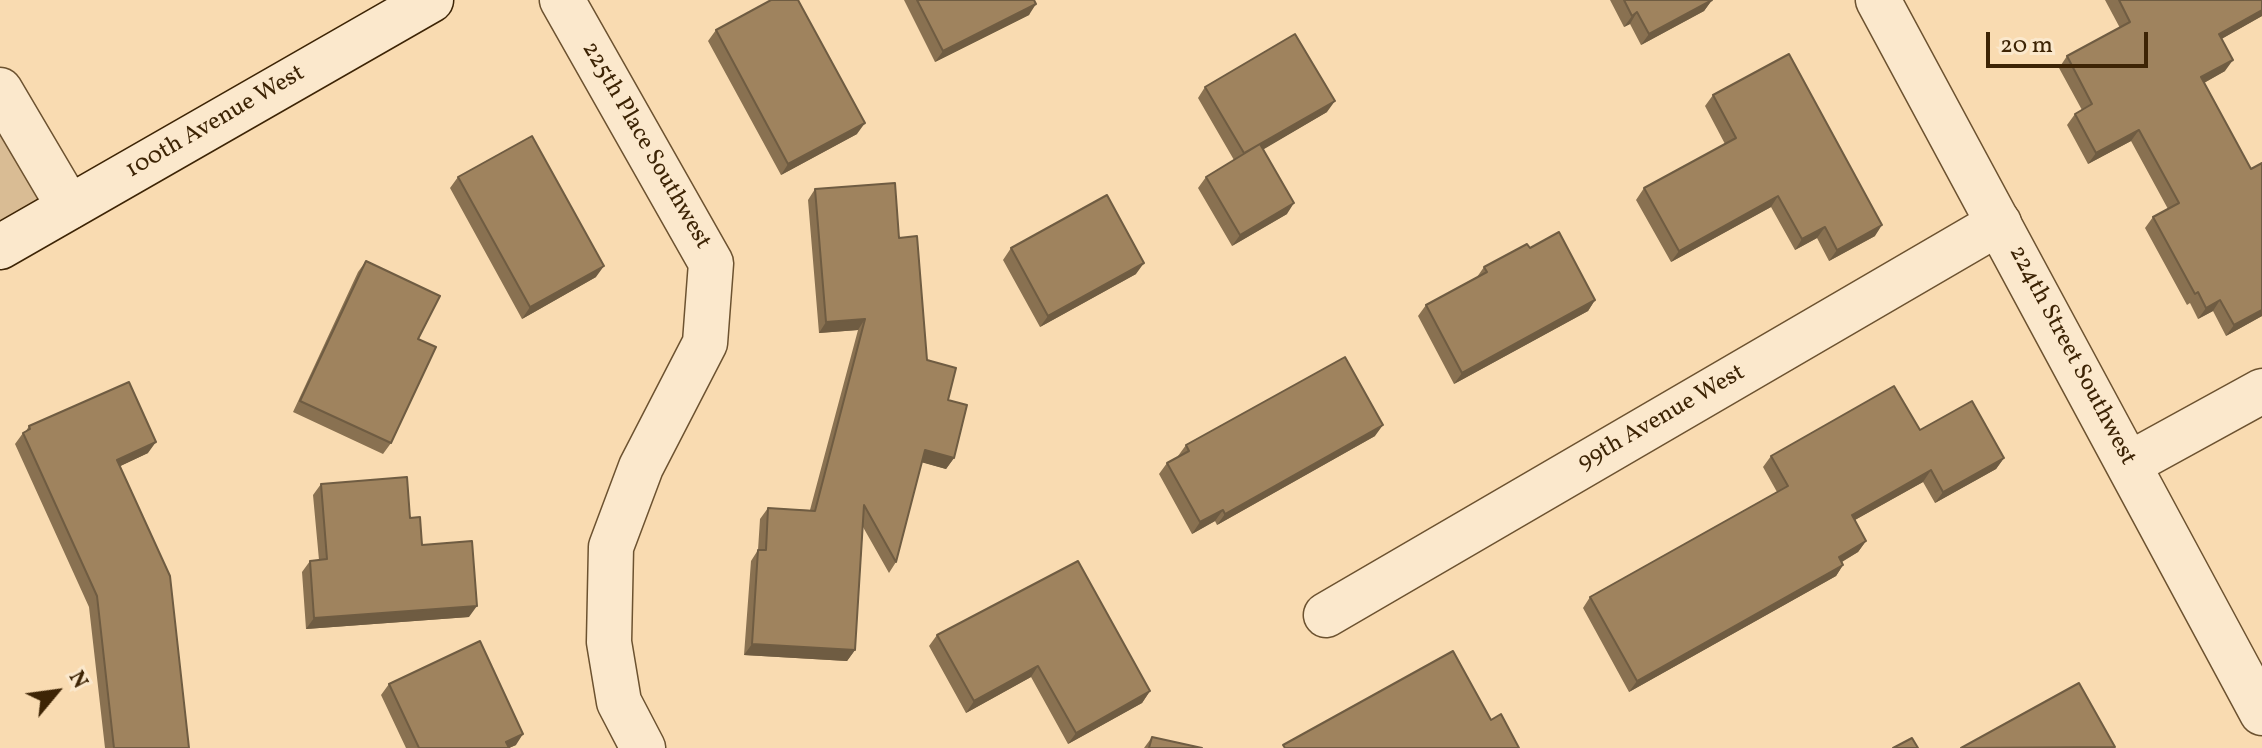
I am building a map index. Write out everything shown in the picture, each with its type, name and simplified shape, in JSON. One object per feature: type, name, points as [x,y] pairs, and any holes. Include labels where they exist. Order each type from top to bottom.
[{"type":"street","name":"100th Avenue West","points":[[0,247],[431,0]]},
{"type":"street","name":"225th Place Southwest","points":[[562,0],[711,263],[705,343],[641,467],[611,547],[609,642],[619,702],[643,748]]},
{"type":"street","name":"224th Street Southwest","points":[[1878,0],[2262,713]]},
{"type":"street","points":[[0,90],[69,207]]},
{"type":"street","name":"99th Avenue West","points":[[1326,615],[1999,223]]},
{"type":"street","points":[[2129,464],[2262,391]]},
{"type":"shaded area","points":[[0,90],[69,207],[0,246]]},
{"type":"building","points":[[771,0],[798,0],[865,123],[788,164],[716,30]]},
{"type":"building","points":[[917,0],[1034,0],[1036,4],[943,51]]},
{"type":"building","points":[[1624,0],[1712,0],[1649,34],[1637,12],[1632,16]]},
{"type":"building","points":[[2119,0],[2262,0],[2262,10],[2219,34],[2233,60],[2201,77],[2251,169],[2262,163],[2262,310],[2234,325],[2220,300],[2206,308],[2198,292],[2195,294],[2153,217],[2179,203],[2139,130],[2096,153],[2075,114],[2092,104],[2067,56],[2130,22]]},
{"type":"building","points":[[1295,34],[1335,101],[1244,153],[1205,87]]},
{"type":"building","points":[[1789,54],[1882,225],[1837,250],[1825,227],[1802,239],[1778,196],[1679,251],[1644,188],[1736,138],[1713,95]]},
{"type":"building","points":[[532,136],[604,266],[530,307],[458,177]]},
{"type":"building","points":[[1260,144],[1294,203],[1240,235],[1206,177]]},
{"type":"building","points":[[895,183],[899,238],[917,236],[927,360],[956,368],[948,400],[967,405],[954,458],[925,450],[896,562],[864,505],[855,650],[752,644],[758,550],[766,550],[768,508],[815,511],[865,319],[826,322],[815,189]]},
{"type":"building","points":[[1107,195],[1144,263],[1048,316],[1011,248]]},
{"type":"building","points":[[1559,232],[1595,300],[1462,373],[1426,305],[1487,272],[1484,267],[1527,244],[1530,248]]},
{"type":"building","points":[[366,261],[440,296],[418,339],[436,347],[391,443],[300,401]]},
{"type":"building","points":[[1345,357],[1383,425],[1225,514],[1223,510],[1200,522],[1167,463],[1189,451],[1186,445]]},
{"type":"building","points":[[129,382],[156,442],[117,460],[170,576],[189,748],[114,748],[97,596],[23,433],[30,429],[29,426]]},
{"type":"building","points":[[1894,386],[1920,430],[1972,401],[2004,458],[1943,492],[1931,470],[1852,515],[1866,541],[1839,557],[1843,565],[1637,681],[1590,597],[1788,486],[1771,456]]},
{"type":"building","points":[[407,477],[410,518],[420,517],[422,545],[472,541],[477,606],[314,618],[310,561],[327,559],[321,484]]},
{"type":"building","points":[[1078,561],[1150,691],[1076,733],[1038,666],[974,701],[937,635]]},
{"type":"building","points":[[480,641],[523,734],[506,742],[509,748],[419,748],[389,684]]},
{"type":"building","points":[[1453,651],[1491,720],[1501,714],[1519,748],[1285,748],[1283,745]]},
{"type":"building","points":[[2079,683],[2115,747],[1961,748]]},
{"type":"building","points":[[1152,737],[1202,748],[1149,748]]},
{"type":"building","points":[[1912,738],[1918,748],[1893,748]]}]
